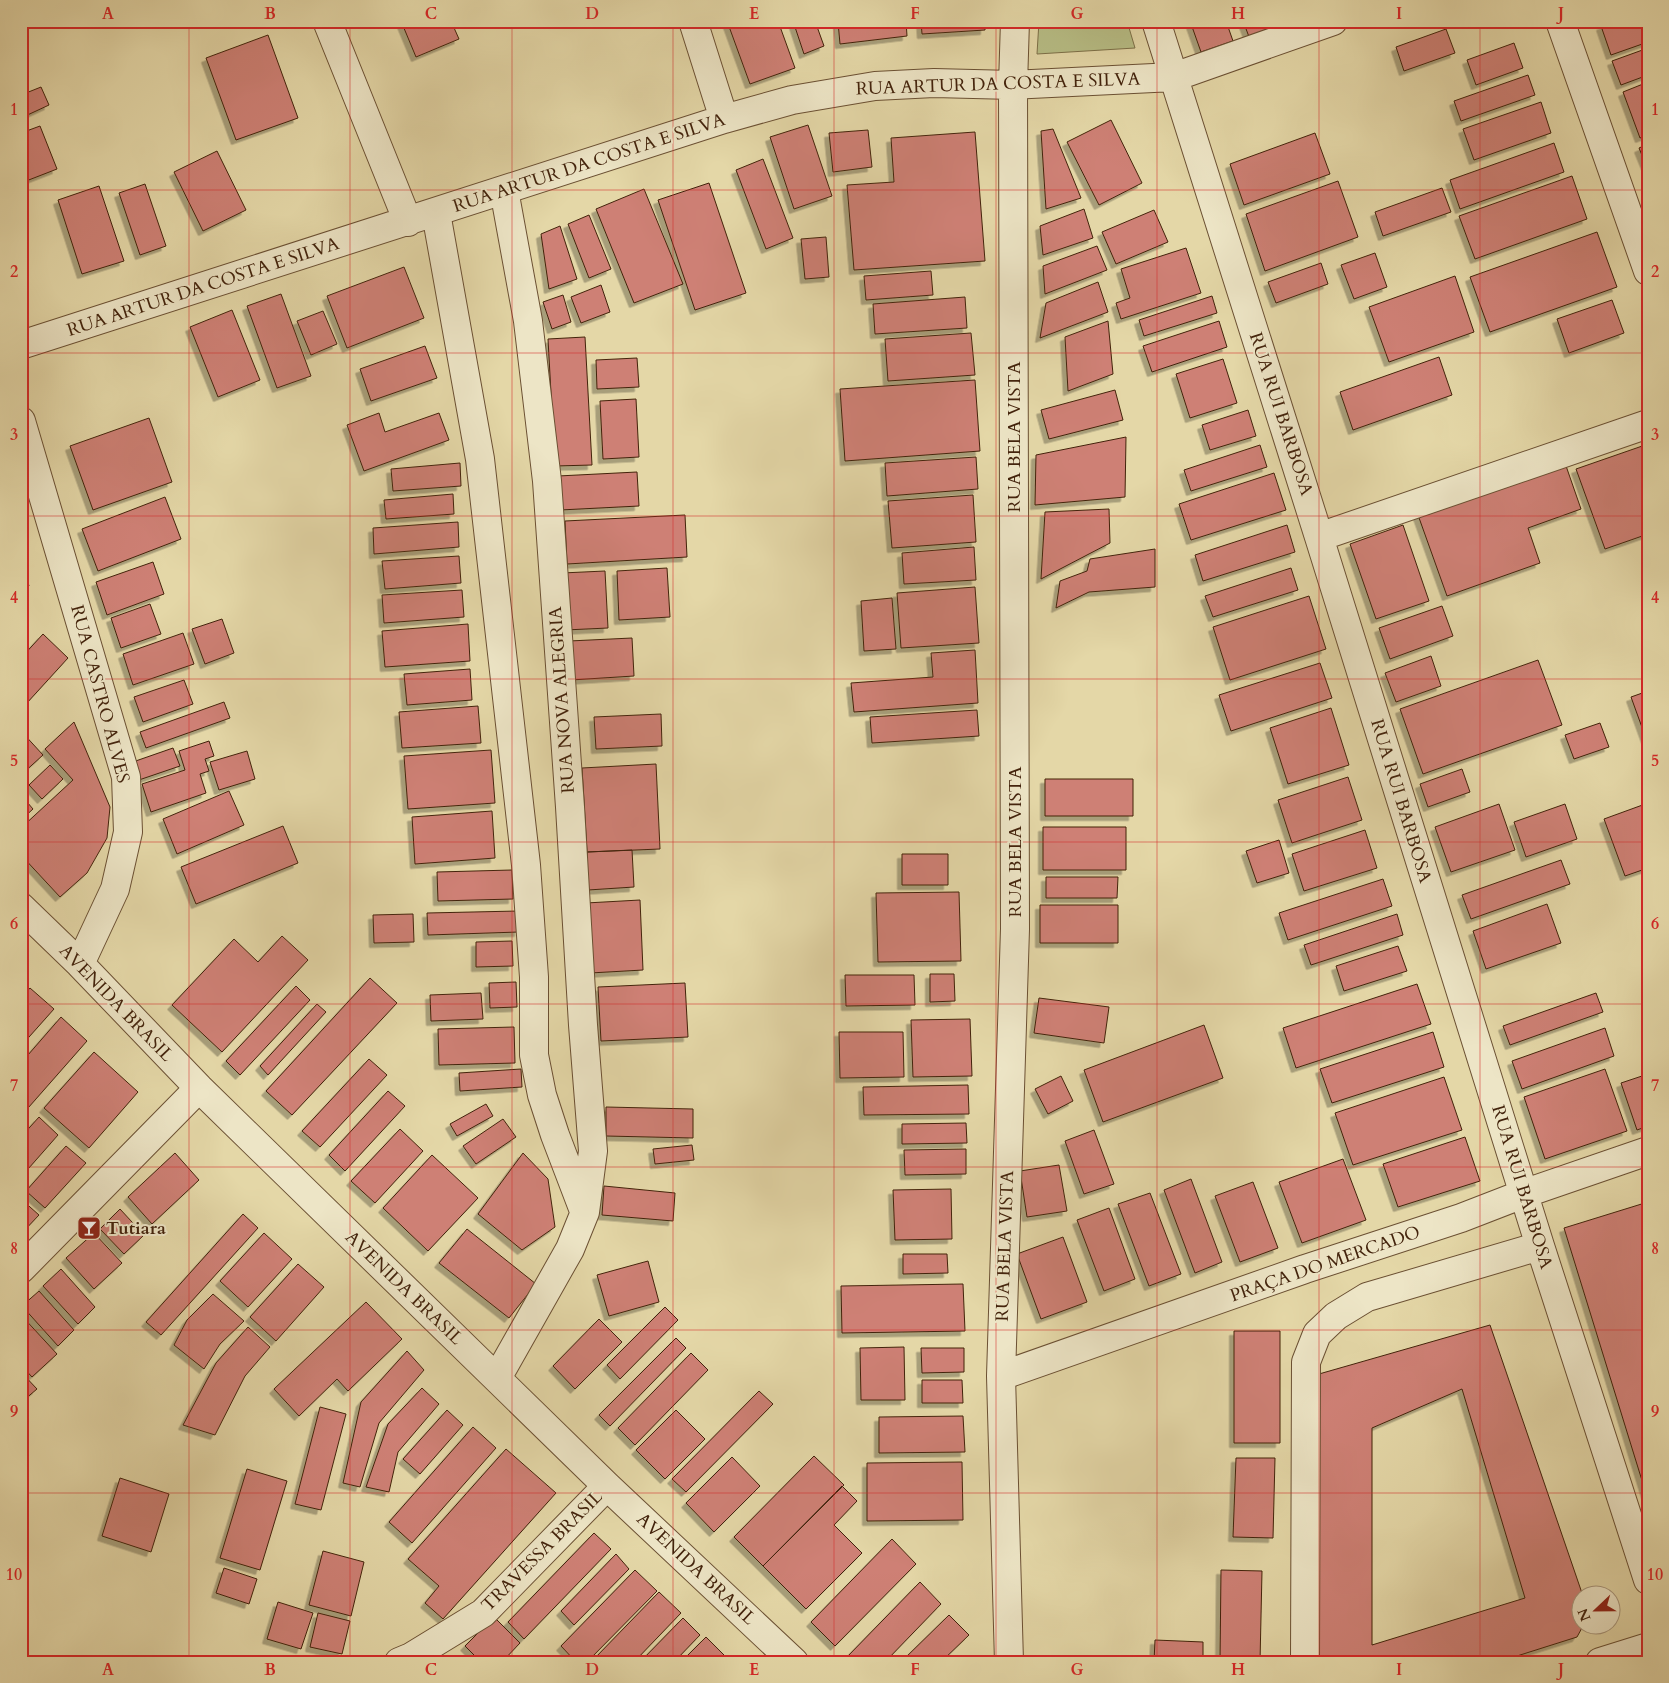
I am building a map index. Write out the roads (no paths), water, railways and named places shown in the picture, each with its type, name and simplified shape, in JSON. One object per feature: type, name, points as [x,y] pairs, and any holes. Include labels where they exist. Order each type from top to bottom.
[{"type":"street","points":[[327,21],[408,222]]},
{"type":"street","points":[[693,21],[724,119]]},
{"type":"street","name":"RUA BELA VISTA","points":[[1009,1662],[1001,1376],[1015,929],[1013,85],[1015,21]]},
{"type":"street","name":"RUA RUI BARBOSA","points":[[1156,21],[1523,1194],[1648,1580]]},
{"type":"street","name":"RUA ARTUR DA COSTA E SILVA","points":[[21,345],[724,119],[792,100],[875,86],[934,84],[1013,85],[1174,77],[1333,21]]},
{"type":"street","points":[[1560,21],[1648,271]]},
{"type":"street","name":"RUA NOVA ALEGRIA","points":[[497,1378],[570,1249],[585,1212],[593,1150],[547,482],[528,320],[504,190]]},
{"type":"street","points":[[436,213],[482,469],[526,865],[534,977],[534,1055],[542,1096],[585,1212]]},
{"type":"street","name":"RUA CASTRO ALVES","points":[[21,421],[126,777],[128,832],[116,889],[80,964]]},
{"type":"street","points":[[1319,537],[1648,424]]},
{"type":"street","name":"AVENIDA BRASIL","points":[[21,907],[80,964],[199,1088],[607,1486],[794,1662]]},
{"type":"street","points":[[21,1269],[199,1088]]},
{"type":"street","name":"PRAÇA DO MERCADO","points":[[1001,1376],[1305,1269],[1460,1218],[1648,1151]]},
{"type":"street","points":[[1305,1662],[1306,1362],[1317,1334],[1336,1316],[1366,1297],[1540,1246]]},
{"type":"street","name":"TRAVESSA BRASIL","points":[[399,1662],[411,1657],[483,1613],[607,1486]]},
{"type":"street","points":[[1600,1662],[1648,1647]]},
{"type":"place","name":"Tutiara","points":[[89,1228]]}]
